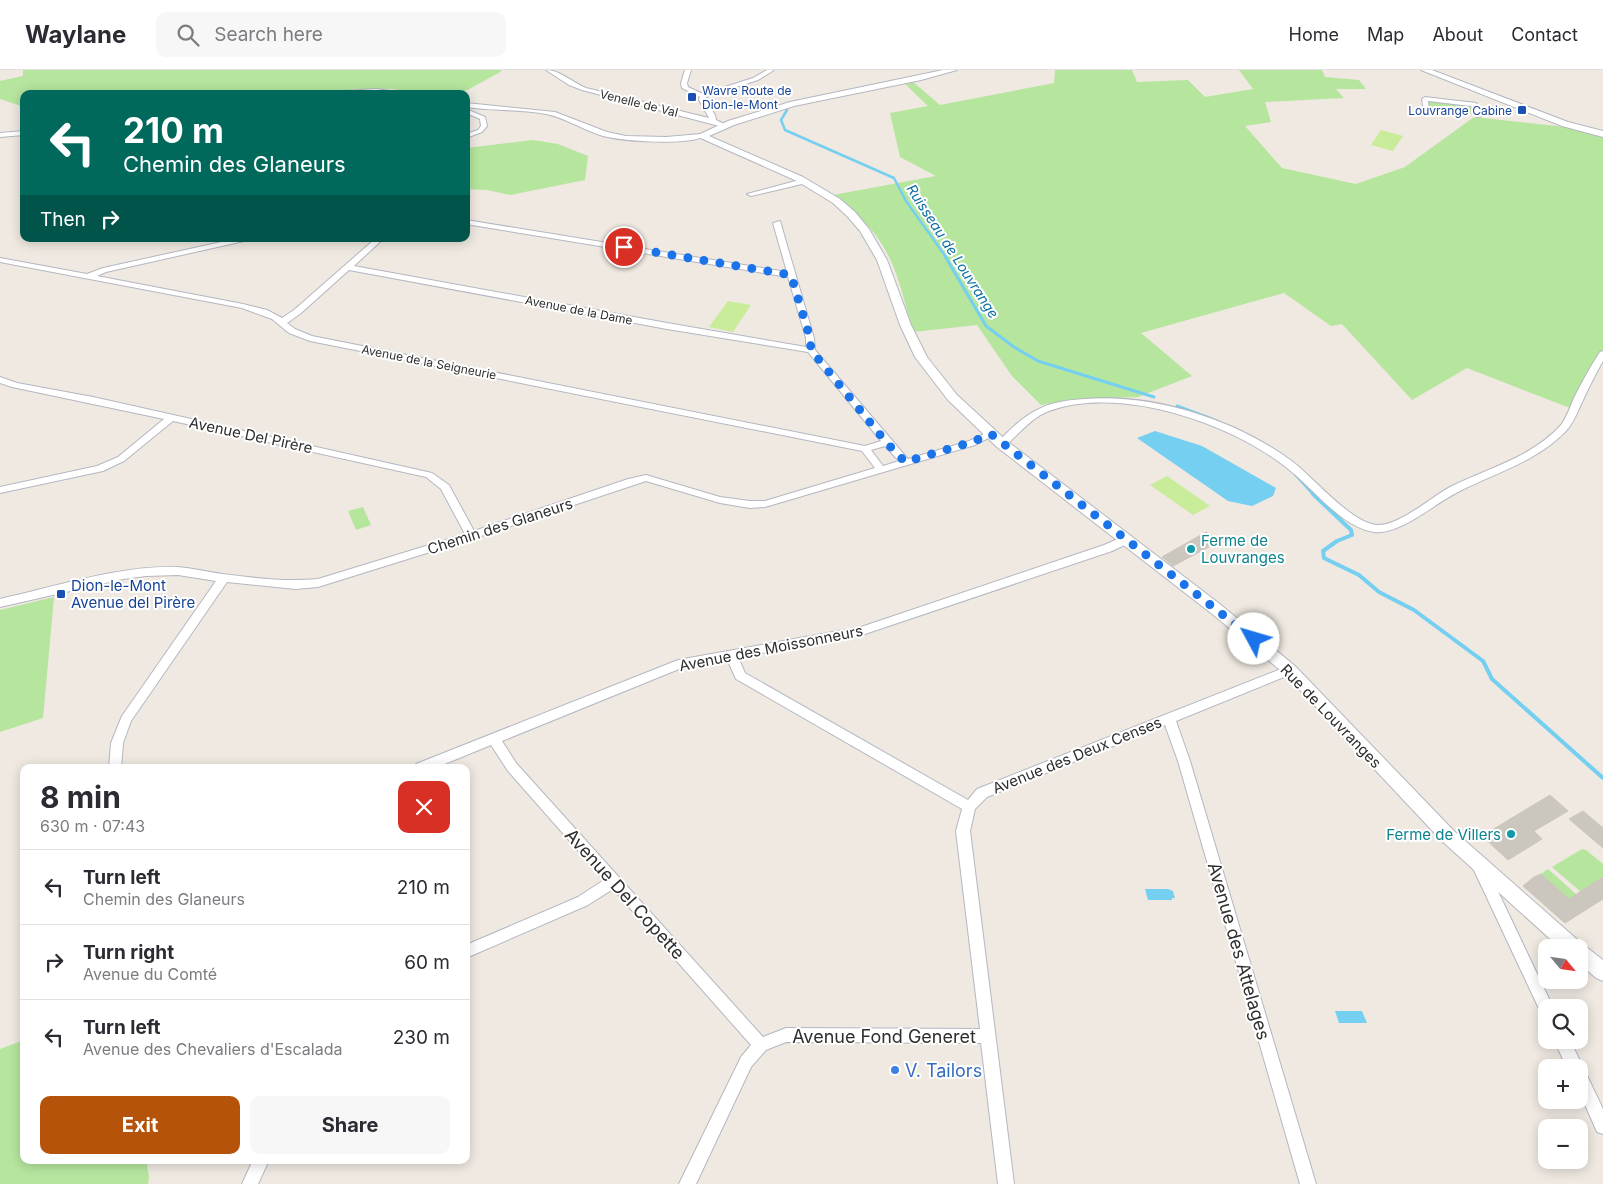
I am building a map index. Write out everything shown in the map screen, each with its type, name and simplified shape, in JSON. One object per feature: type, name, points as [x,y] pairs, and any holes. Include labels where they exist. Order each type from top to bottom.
[{"type":"street","name":"Venelle de Val","points":[[549,70],[571,84],[584,89],[723,125]]},
{"type":"street","points":[[688,70],[684,83],[685,88],[703,96]]},
{"type":"street","points":[[703,96],[715,90],[747,82],[771,70]]},
{"type":"street","points":[[470,105],[553,113],[608,135],[620,137],[692,138],[701,136],[723,125],[772,110],[953,70]]},
{"type":"street","points":[[1425,70],[1533,112],[1603,134]]},
{"type":"street","points":[[703,96],[702,100],[712,115],[713,121]]},
{"type":"street","points":[[1426,110],[1425,99],[1466,103],[1474,104],[1479,116]]},
{"type":"street","points":[[470,113],[483,118],[484,126],[480,131],[470,135]]},
{"type":"street","points":[[1579,128],[1603,124]]},
{"type":"street","points":[[0,135],[20,133]]},
{"type":"street","name":"Rue de Louvranges","points":[[701,136],[804,181],[850,213],[867,232],[882,256],[905,323],[922,360],[945,389],[969,415],[997,439],[1216,609],[1290,670],[1386,772],[1477,862],[1542,999]]},
{"type":"street","points":[[751,194],[804,181]]},
{"type":"street","points":[[470,223],[791,275]]},
{"type":"street","points":[[777,223],[810,338],[811,350],[886,442],[905,462]]},
{"type":"street","points":[[90,276],[102,270],[230,242]]},
{"type":"street","points":[[282,322],[297,312],[376,242]]},
{"type":"street","name":"Avenue de la Seigneurie","points":[[0,260],[243,306],[264,312],[282,322],[292,331],[310,338],[865,449],[886,442]]},
{"type":"street","name":"Avenue de la Dame","points":[[347,267],[686,330],[811,350]]},
{"type":"street","name":"Chemin des Glaneurs","points":[[0,603],[115,576],[146,572],[178,571],[224,578],[296,585],[318,583],[471,536],[632,481],[646,478],[730,503],[748,506],[782,500],[972,442],[997,439],[1038,413],[1055,406],[1085,402],[1117,402],[1170,408],[1204,420],[1290,464],[1346,514],[1370,527],[1380,528],[1397,523],[1454,490],[1508,465],[1552,440],[1574,414],[1580,395],[1603,354]]},
{"type":"street","name":"Avenue Del Pirère","points":[[0,380],[15,385],[93,400],[429,475],[445,487],[471,536]]},
{"type":"street","points":[[0,490],[100,469],[121,459],[138,447],[171,418]]},
{"type":"street","points":[[865,449],[880,469]]},
{"type":"street","name":"Avenue des Moissonneurs","points":[[430,764],[682,663],[862,631],[1108,548],[1127,539]]},
{"type":"street","points":[[115,764],[117,742],[126,719],[224,578]]},
{"type":"street","points":[[731,654],[740,676],[969,807],[963,831],[1006,1184]]},
{"type":"street","name":"Avenue des Deux Censes","points":[[969,807],[982,793],[1290,670]]},
{"type":"street","name":"Avenue des Attelages","points":[[1169,719],[1184,761],[1308,1184]]},
{"type":"street","name":"Avenue Del Copette","points":[[494,739],[512,767],[761,1045]]},
{"type":"street","points":[[1477,862],[1564,939]]},
{"type":"street","points":[[470,950],[583,901],[614,881]]},
{"type":"street","points":[[1588,959],[1603,972]]},
{"type":"street","name":"Avenue Fond Generet","points":[[687,1184],[746,1062],[761,1045],[786,1035],[988,1036]]},
{"type":"street","points":[[1588,1094],[1603,1126]]},
{"type":"street","points":[[250,1184],[259,1164]]},
{"type":"green space","points":[[23,70],[502,71],[467,90],[20,90],[20,106],[0,99],[0,81],[23,76]]},
{"type":"green space","points":[[1055,70],[1132,70],[1137,82],[1188,80],[1205,97],[1253,89],[1239,70],[1322,70],[1325,77],[1359,80],[1366,89],[1336,89],[1344,98],[1265,102],[1271,122],[1245,126],[1282,168],[1356,184],[1405,167],[1474,117],[1574,128],[1603,136],[1603,349],[1570,408],[1467,368],[1412,400],[1342,324],[1331,326],[1284,293],[1141,333],[1192,376],[1138,397],[1082,399],[1041,405],[1012,376],[977,325],[913,332],[898,278],[886,251],[866,224],[833,195],[936,176],[900,157],[890,113],[928,106],[904,83],[912,81],[940,105],[1054,83]]},
{"type":"green space","points":[[1427,100],[1471,105],[1476,114],[1430,109]]},
{"type":"green space","points":[[1381,130],[1403,136],[1393,151],[1371,145]]},
{"type":"green space","points":[[533,140],[558,144],[588,156],[585,180],[510,195],[487,190],[470,189],[470,148]]},
{"type":"green space","points":[[728,301],[751,305],[733,332],[709,327]]},
{"type":"green space","points":[[1167,476],[1210,506],[1193,515],[1150,485]]},
{"type":"green space","points":[[363,507],[371,525],[356,530],[348,511]]},
{"type":"green space","points":[[54,597],[43,718],[0,732],[0,610]]},
{"type":"green space","points":[[1582,849],[1586,850],[1603,864],[1603,877],[1581,892],[1552,867]]},
{"type":"green space","points":[[1548,869],[1577,895],[1569,899],[1541,874]]},
{"type":"green space","points":[[20,1042],[20,1164],[147,1164],[148,1184],[0,1184],[0,1049]]},
{"type":"water","points":[[1155,431],[1202,446],[1276,488],[1273,496],[1252,506],[1228,501],[1137,438]]},
{"type":"water","points":[[1145,889],[1168,889],[1173,891],[1175,898],[1172,898],[1172,900],[1148,900]]},
{"type":"water","points":[[1335,1011],[1362,1011],[1367,1023],[1339,1023]]},
{"type":"building","points":[[1206,532],[1220,541],[1173,566],[1162,557]]},
{"type":"building","name":"Ferme de Villers","points":[[1550,795],[1568,811],[1534,831],[1542,839],[1508,860],[1482,836]]},
{"type":"building","points":[[1583,811],[1603,828],[1603,848],[1569,819]]},
{"type":"building","name":"Ferme de Villers","points":[[1541,874],[1569,899],[1603,877],[1603,899],[1565,923],[1523,886]]},
{"type":"waterway","name":"Ruisseau de Louvrange","points":[[787,110],[781,120],[785,130],[894,178],[906,201],[946,257]]},
{"type":"waterway","name":"Ruisseau de Louvrange","points":[[945,256],[986,326],[1014,347],[1038,361],[1154,397]]},
{"type":"waterway","name":"Ruisseau de Louvrange","points":[[1177,406],[1212,419]]},
{"type":"waterway","name":"Ruisseau de Louvrange","points":[[1295,474],[1314,495]]},
{"type":"waterway","name":"Ruisseau de Louvrange","points":[[1314,495],[1351,530],[1352,535],[1337,541],[1323,551],[1324,558],[1359,575],[1379,592],[1414,610],[1483,661],[1492,679],[1603,778]]},
{"type":"place","name":"Wavre Route de Dion-le-Mont","points":[[692,97]]},
{"type":"place","name":"Louvrange Cabine","points":[[1522,110]]},
{"type":"place","name":"Ferme de Louvranges","points":[[1191,549]]},
{"type":"place","name":"Dion-le-Mont Avenue del Pirère","points":[[61,594]]},
{"type":"place","name":"Ferme de Villers","points":[[1511,834]]},
{"type":"place","name":"V. Tailors","points":[[895,1070]]},
{"type":"route","points":[[624,247],[791,275],[810,338],[811,350],[886,442],[905,462],[972,442],[991,434],[1254,639]]}]
